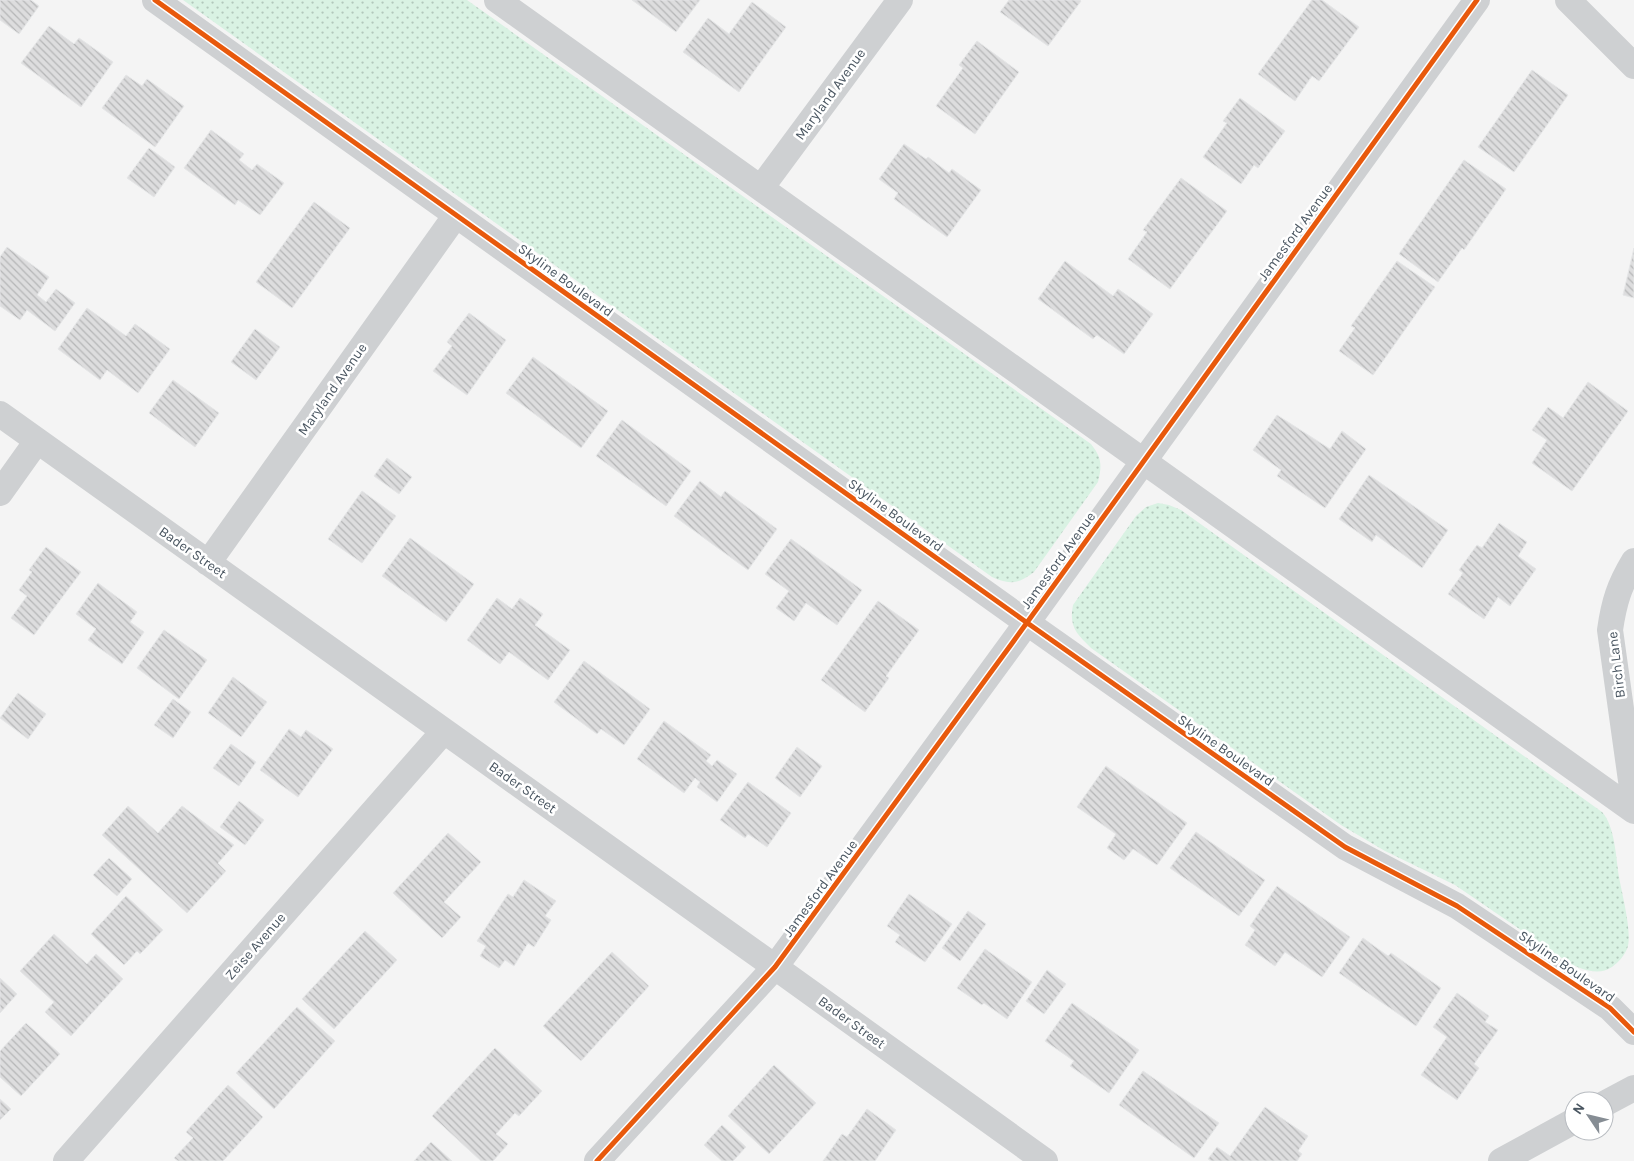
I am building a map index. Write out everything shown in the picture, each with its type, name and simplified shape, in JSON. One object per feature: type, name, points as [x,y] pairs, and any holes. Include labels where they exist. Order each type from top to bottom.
[{"type":"street","name":"Skyline Boulevard","points":[[155,0],[1344,847],[1457,906],[1610,1008],[1634,1032]]},
{"type":"street","points":[[497,0],[1634,811]]},
{"type":"street","name":"Maryland Avenue","points":[[762,188],[900,0]]},
{"type":"street","name":"Jamesford Avenue","points":[[597,1161],[775,967],[1477,0]]},
{"type":"street","points":[[1568,0],[1634,66]]},
{"type":"street","name":"Maryland Avenue","points":[[208,563],[456,215]]},
{"type":"street","name":"Bader Street","points":[[0,414],[1045,1161]]},
{"type":"street","points":[[0,493],[37,441]]},
{"type":"street","name":"Birch Lane","points":[[1634,561],[1622,580],[1614,605],[1610,630],[1634,802]]},
{"type":"street","name":"Zeise Avenue","points":[[66,1161],[444,731]]},
{"type":"street","points":[[1614,1099],[1634,1088]]},
{"type":"street","points":[[1501,1161],[1564,1126]]},
{"type":"green space","points":[[183,0],[467,0],[1091,444],[1100,462],[1098,482],[1034,572],[1024,579],[1014,582],[992,577]]},
{"type":"green space","points":[[1158,503],[1181,510],[1602,812],[1610,825],[1628,925],[1629,943],[1619,961],[1607,970],[1596,972],[1585,970],[1569,963],[1455,885],[1385,851],[1341,825],[1091,648],[1075,629],[1072,619],[1073,605],[1136,516],[1146,507]]},
{"type":"building","points":[[0,0],[31,0],[39,6],[19,34],[0,20]]},
{"type":"building","points":[[632,0],[700,0],[676,32]]},
{"type":"building","points":[[1009,0],[1081,1],[1048,46],[1000,12]]},
{"type":"building","points":[[1312,0],[1322,0],[1359,27],[1319,81],[1312,76],[1295,101],[1258,74]]},
{"type":"building","points":[[752,2],[786,27],[739,92],[683,52],[708,18],[729,34]]},
{"type":"building","points":[[49,26],[74,44],[79,38],[113,62],[81,107],[21,63]]},
{"type":"building","points":[[977,41],[1019,72],[975,134],[936,106],[963,68],[959,65]]},
{"type":"building","points":[[1532,70],[1568,95],[1514,172],[1478,147]]},
{"type":"building","points":[[126,75],[142,86],[147,79],[184,106],[155,147],[102,108]]},
{"type":"building","points":[[1240,98],[1285,131],[1258,168],[1254,165],[1241,184],[1203,157],[1227,123],[1223,121]]},
{"type":"building","points":[[211,130],[244,154],[239,160],[252,170],[257,164],[284,183],[260,215],[238,200],[235,205],[184,168]]},
{"type":"building","points":[[904,144],[926,159],[928,157],[949,173],[952,169],[981,190],[947,237],[894,199],[898,193],[879,179]]},
{"type":"building","points":[[149,148],[175,167],[154,197],[127,178]]},
{"type":"building","points":[[1464,160],[1506,189],[1464,250],[1462,248],[1438,282],[1399,254]]},
{"type":"building","points":[[1181,178],[1227,211],[1170,289],[1128,259],[1147,232],[1143,230]]},
{"type":"building","points":[[314,202],[350,228],[292,308],[256,282]]},
{"type":"building","points":[[7,247],[49,277],[37,295],[46,302],[56,289],[75,303],[55,331],[27,310],[20,320],[0,306],[0,257]]},
{"type":"building","points":[[1634,248],[1634,298],[1623,295]]},
{"type":"building","points":[[1065,261],[1113,296],[1118,289],[1153,314],[1124,354],[1097,335],[1093,339],[1038,299]]},
{"type":"building","points":[[1397,261],[1435,287],[1373,375],[1339,351],[1355,328],[1351,326]]},
{"type":"building","points":[[87,308],[126,336],[135,324],[170,349],[138,393],[107,370],[100,380],[58,349]]},
{"type":"building","points":[[469,313],[506,340],[467,395],[433,371],[452,346],[447,342]]},
{"type":"building","points":[[255,329],[280,347],[256,380],[231,362]]},
{"type":"building","points":[[533,357],[608,411],[581,448],[506,393]]},
{"type":"building","points":[[173,380],[219,413],[195,447],[149,413]]},
{"type":"building","points":[[1588,382],[1628,411],[1572,491],[1532,463],[1547,440],[1532,430],[1548,407],[1563,418]]},
{"type":"building","points":[[1277,415],[1330,449],[1342,431],[1366,449],[1325,508],[1277,476],[1281,470],[1253,450]]},
{"type":"building","points":[[622,420],[691,471],[666,506],[596,456]]},
{"type":"building","points":[[387,458],[412,477],[399,494],[374,476]]},
{"type":"building","points":[[1369,475],[1448,530],[1422,568],[1376,535],[1372,542],[1339,519]]},
{"type":"building","points":[[700,481],[721,497],[725,491],[777,529],[748,570],[674,516]]},
{"type":"building","points":[[362,491],[396,516],[362,563],[328,539]]},
{"type":"building","points":[[1499,523],[1527,542],[1518,556],[1536,569],[1510,606],[1498,597],[1484,619],[1448,594],[1463,573],[1459,570],[1477,545],[1482,548]]},
{"type":"building","points":[[410,538],[474,584],[446,622],[382,576]]},
{"type":"building","points":[[791,539],[862,590],[837,625],[806,603],[794,621],[776,608],[789,591],[765,574]]},
{"type":"building","points":[[46,547],[81,572],[34,635],[11,618],[27,596],[19,590],[32,572],[29,570]]},
{"type":"building","points":[[98,583],[137,612],[130,622],[144,632],[122,664],[88,640],[96,629],[76,614]]},
{"type":"building","points":[[497,598],[512,609],[520,598],[543,614],[535,625],[570,650],[548,680],[509,652],[500,664],[467,640]]},
{"type":"building","points":[[878,601],[919,630],[886,676],[889,678],[865,712],[821,680]]},
{"type":"building","points":[[164,630],[207,660],[179,699],[137,668]]},
{"type":"building","points":[[584,661],[650,709],[624,745],[601,729],[597,734],[554,702]]},
{"type":"building","points":[[233,677],[267,702],[241,737],[208,713]]},
{"type":"building","points":[[18,693],[46,714],[28,739],[0,718]]},
{"type":"building","points":[[173,699],[191,712],[173,738],[154,725]]},
{"type":"building","points":[[664,721],[711,755],[706,761],[712,766],[717,760],[737,774],[717,802],[697,787],[700,782],[695,778],[684,793],[637,759]]},
{"type":"building","points":[[289,729],[301,737],[306,730],[333,749],[298,797],[260,770]]},
{"type":"building","points":[[231,744],[256,762],[239,786],[213,768]]},
{"type":"building","points":[[797,747],[822,766],[800,797],[775,778]]},
{"type":"building","points":[[1106,766],[1187,823],[1157,865],[1133,849],[1124,860],[1107,848],[1116,834],[1077,807]]},
{"type":"building","points":[[748,782],[791,813],[767,847],[748,834],[745,838],[720,820]]},
{"type":"building","points":[[239,801],[264,820],[245,845],[220,827]]},
{"type":"building","points":[[128,806],[158,833],[182,806],[234,845],[218,863],[226,871],[187,913],[102,835]]},
{"type":"building","points":[[1196,832],[1265,880],[1239,916],[1170,868]]},
{"type":"building","points":[[448,833],[481,862],[444,902],[461,917],[442,938],[393,893]]},
{"type":"building","points":[[109,858],[132,879],[117,896],[93,875]]},
{"type":"building","points":[[524,880],[556,901],[545,916],[551,920],[534,947],[528,943],[514,966],[505,960],[499,968],[480,956],[486,946],[477,941],[508,894],[513,897]]},
{"type":"building","points":[[1277,886],[1350,937],[1322,977],[1285,952],[1275,966],[1245,945],[1255,930],[1250,926]]},
{"type":"building","points":[[909,894],[952,924],[925,962],[895,942],[900,935],[887,926]]},
{"type":"building","points":[[126,896],[163,930],[140,954],[137,951],[124,965],[91,934]]},
{"type":"building","points":[[968,911],[986,924],[960,961],[942,948]]},
{"type":"building","points":[[365,931],[397,960],[334,1029],[302,999]]},
{"type":"building","points":[[54,934],[87,964],[96,954],[123,979],[71,1036],[45,1012],[54,1002],[20,971]]},
{"type":"building","points":[[1363,938],[1388,956],[1391,953],[1441,988],[1416,1026],[1339,973]]},
{"type":"building","points":[[985,949],[1032,982],[1007,1019],[957,988]]},
{"type":"building","points":[[612,952],[649,986],[581,1061],[543,1026]]},
{"type":"building","points":[[1047,970],[1066,984],[1044,1014],[1026,1001]]},
{"type":"building","points":[[0,978],[17,994],[0,1013]]},
{"type":"building","points":[[1457,993],[1489,1016],[1485,1022],[1498,1030],[1474,1064],[1479,1068],[1457,1100],[1421,1075],[1447,1037],[1433,1027]]},
{"type":"building","points":[[1072,1003],[1139,1050],[1109,1093],[1070,1066],[1074,1061],[1045,1041]]},
{"type":"building","points":[[297,1007],[335,1041],[274,1109],[236,1073]]},
{"type":"building","points":[[26,1023],[60,1054],[21,1096],[0,1077],[0,1051]]},
{"type":"building","points":[[495,1048],[542,1091],[519,1116],[515,1113],[496,1134],[508,1144],[493,1161],[481,1161],[432,1116]]},
{"type":"building","points":[[774,1065],[816,1103],[769,1154],[728,1116]]},
{"type":"building","points":[[1143,1071],[1219,1123],[1194,1158],[1119,1105]]},
{"type":"building","points":[[228,1085],[263,1117],[223,1161],[178,1161],[174,1158],[193,1138],[186,1132]]},
{"type":"building","points":[[0,1099],[11,1109],[0,1120]]},
{"type":"building","points":[[1265,1107],[1308,1136],[1298,1151],[1302,1154],[1297,1161],[1211,1161],[1208,1159],[1217,1147],[1230,1156]]},
{"type":"building","points":[[867,1109],[896,1130],[875,1161],[823,1161],[842,1134],[847,1137]]},
{"type":"building","points":[[722,1125],[746,1147],[733,1161],[722,1161],[704,1145]]},
{"type":"building","points":[[431,1142],[452,1161],[414,1161]]},
{"type":"cycle path","points":[[155,0],[1026,622],[1345,847],[1457,906],[1610,1008],[1634,1032]]},
{"type":"cycle path","points":[[597,1161],[775,967],[1013,642],[1477,0]]}]
